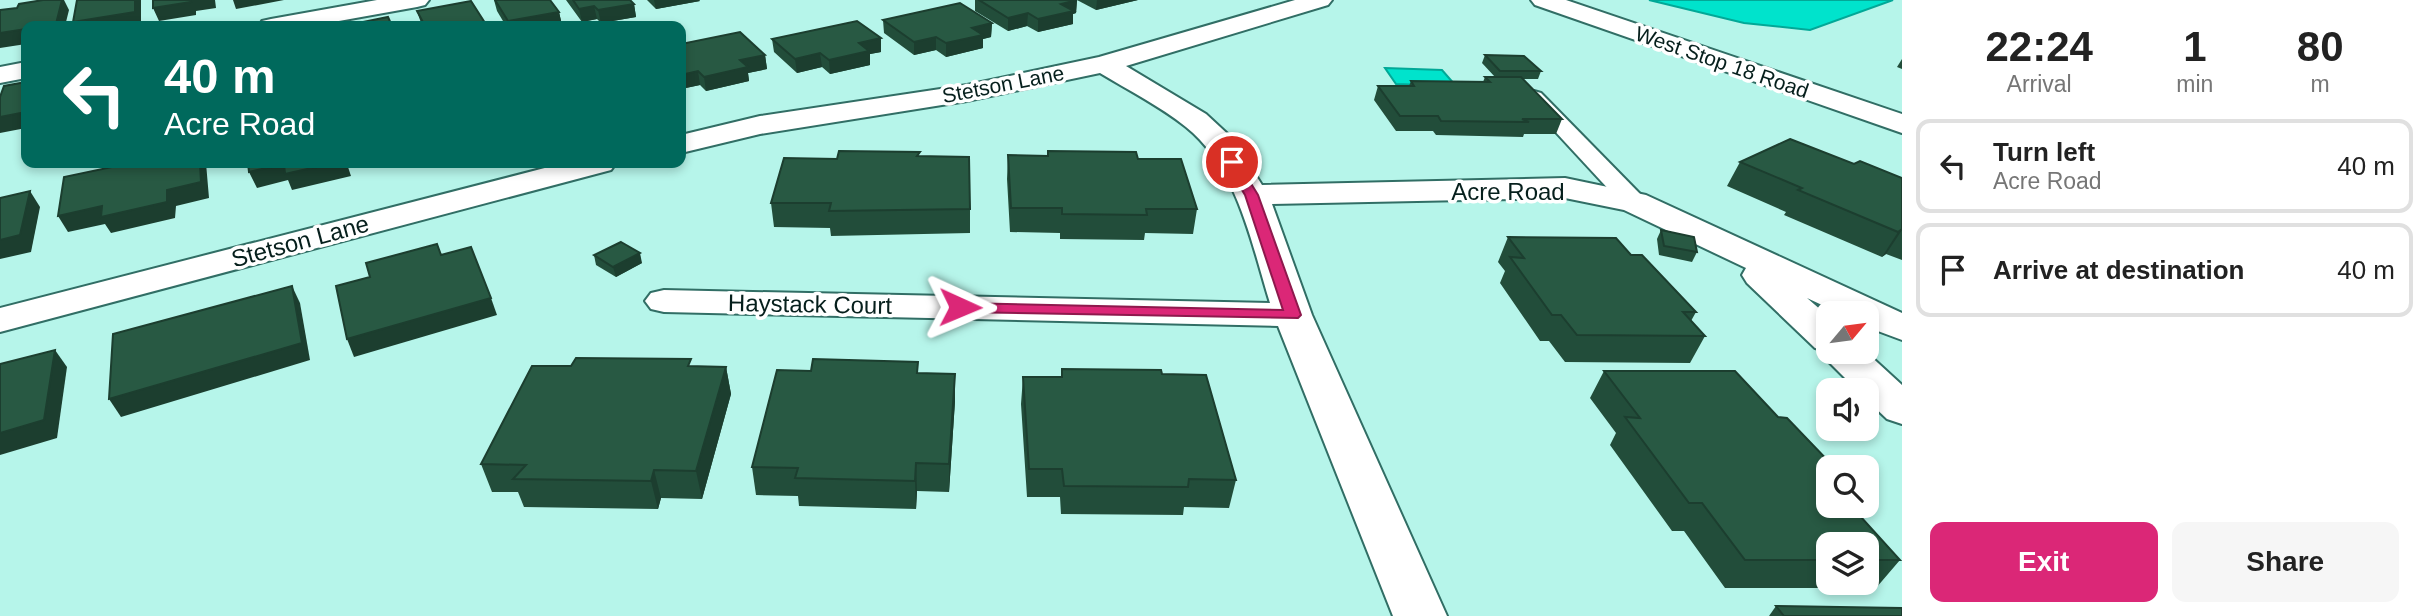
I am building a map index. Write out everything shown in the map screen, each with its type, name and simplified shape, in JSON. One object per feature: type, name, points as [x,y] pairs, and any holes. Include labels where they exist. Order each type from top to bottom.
[{"type":"street","points":[[299,21],[417,0]]},
{"type":"street","name":"Stetson Lane","points":[[686,143],[760,125],[967,93],[1104,64],[1320,0]]},
{"type":"street","name":"West Stop 18 Road","points":[[1543,0],[1902,124]]},
{"type":"street","points":[[1104,64],[1196,120],[1222,145],[1252,195],[1293,315],[1420,616]]},
{"type":"street","points":[[0,75],[21,71]]},
{"type":"street","name":"Stetson Lane","points":[[0,320],[581,168]]},
{"type":"street","name":"Acre Road","points":[[1252,195],[1565,188],[1634,202],[1902,328]]},
{"type":"street","points":[[1736,251],[1816,328]]},
{"type":"street","name":"Haystack Court","points":[[664,301],[1293,315]]},
{"type":"street","points":[[1855,364],[1902,409]]},
{"type":"lane","points":[[1522,84],[1634,202]]},
{"type":"shaded area","points":[[1649,0],[1893,0],[1810,30],[1744,23]]},
{"type":"shaded area","points":[[1385,68],[1442,70],[1456,86],[1396,84]]},
{"type":"building","points":[[62,0],[57,21],[21,21],[21,30],[0,33],[0,10],[17,8],[19,4]]},
{"type":"building","points":[[77,0],[135,0],[135,12],[73,21]]},
{"type":"building","points":[[153,0],[190,0],[191,2],[153,8]]},
{"type":"building","points":[[495,0],[550,0],[559,12],[508,21]]},
{"type":"building","points":[[573,0],[630,0],[634,4],[598,10],[594,6],[579,9]]},
{"type":"building","points":[[979,0],[1077,0],[1061,4],[1074,11],[1038,19],[1028,13],[1008,18]]},
{"type":"building","points":[[471,1],[484,21],[422,21],[417,11]]},
{"type":"building","points":[[960,3],[992,23],[972,28],[983,35],[946,43],[936,37],[914,42],[883,20]]},
{"type":"building","points":[[388,17],[390,21],[368,21]]},
{"type":"building","points":[[857,21],[881,38],[859,43],[869,51],[829,60],[820,53],[795,59],[772,39]]},
{"type":"building","points":[[740,32],[765,55],[740,60],[748,67],[704,77],[698,71],[686,74],[686,43]]},
{"type":"building","points":[[1485,55],[1524,56],[1541,71],[1500,71]]},
{"type":"building","points":[[1485,77],[1521,77],[1562,119],[1522,119],[1529,122],[1441,121],[1438,116],[1400,116],[1378,86],[1414,86],[1411,81],[1490,82]]},
{"type":"building","points":[[21,83],[21,113],[0,117],[0,97],[4,86]]},
{"type":"building","points":[[1790,139],[1854,164],[1860,161],[1902,178],[1902,229],[1898,232],[1798,190],[1802,188],[1740,162]]},
{"type":"building","points":[[839,151],[920,152],[917,156],[969,157],[970,209],[829,211],[831,203],[771,203],[784,158],[837,159]]},
{"type":"building","points":[[1048,151],[1136,152],[1138,159],[1181,159],[1197,209],[1146,209],[1147,215],[1062,214],[1062,208],[1011,208],[1008,155],[1048,156]]},
{"type":"building","points":[[107,168],[200,168],[201,182],[167,190],[167,202],[101,217],[102,206],[58,216],[64,177]]},
{"type":"building","points":[[249,168],[266,168],[249,172]]},
{"type":"building","points":[[284,168],[312,168],[285,174]]},
{"type":"building","points":[[30,191],[20,235],[0,240],[0,198]]},
{"type":"building","points":[[1661,230],[1694,237],[1697,252],[1664,246]]},
{"type":"building","points":[[1508,237],[1616,238],[1631,255],[1642,255],[1696,312],[1683,312],[1705,336],[1577,335],[1561,315],[1552,315],[1510,257],[1524,258]]},
{"type":"building","points":[[621,242],[640,253],[613,267],[594,255]]},
{"type":"building","points":[[437,244],[441,255],[471,247],[491,298],[347,339],[336,286],[370,277],[366,263]]},
{"type":"building","points":[[292,286],[302,343],[109,399],[113,334]]},
{"type":"building","points":[[55,350],[44,420],[0,433],[0,364]]},
{"type":"building","points":[[576,358],[691,359],[688,366],[726,367],[696,471],[654,470],[651,481],[513,479],[526,465],[481,464],[532,366],[571,366]]},
{"type":"building","points":[[813,359],[918,362],[917,373],[955,374],[949,464],[916,463],[915,481],[795,478],[798,468],[752,467],[777,370],[811,371]]},
{"type":"building","points":[[1062,369],[1161,370],[1162,374],[1206,375],[1236,480],[1189,479],[1188,487],[1064,486],[1062,469],[1029,469],[1023,377],[1062,377]]},
{"type":"building","points":[[1604,371],[1735,371],[1778,417],[1787,418],[1822,455],[1816,455],[1816,518],[1862,518],[1875,532],[1816,532],[1816,560],[1745,560],[1702,503],[1689,503],[1625,417],[1640,418]]},
{"type":"building","points":[[1879,537],[1900,560],[1879,560]]},
{"type":"building","points":[[1776,606],[1902,608],[1902,616],[1784,616]]},
{"type":"route","points":[[960,307],[1293,315],[1252,195],[1232,162]]}]
